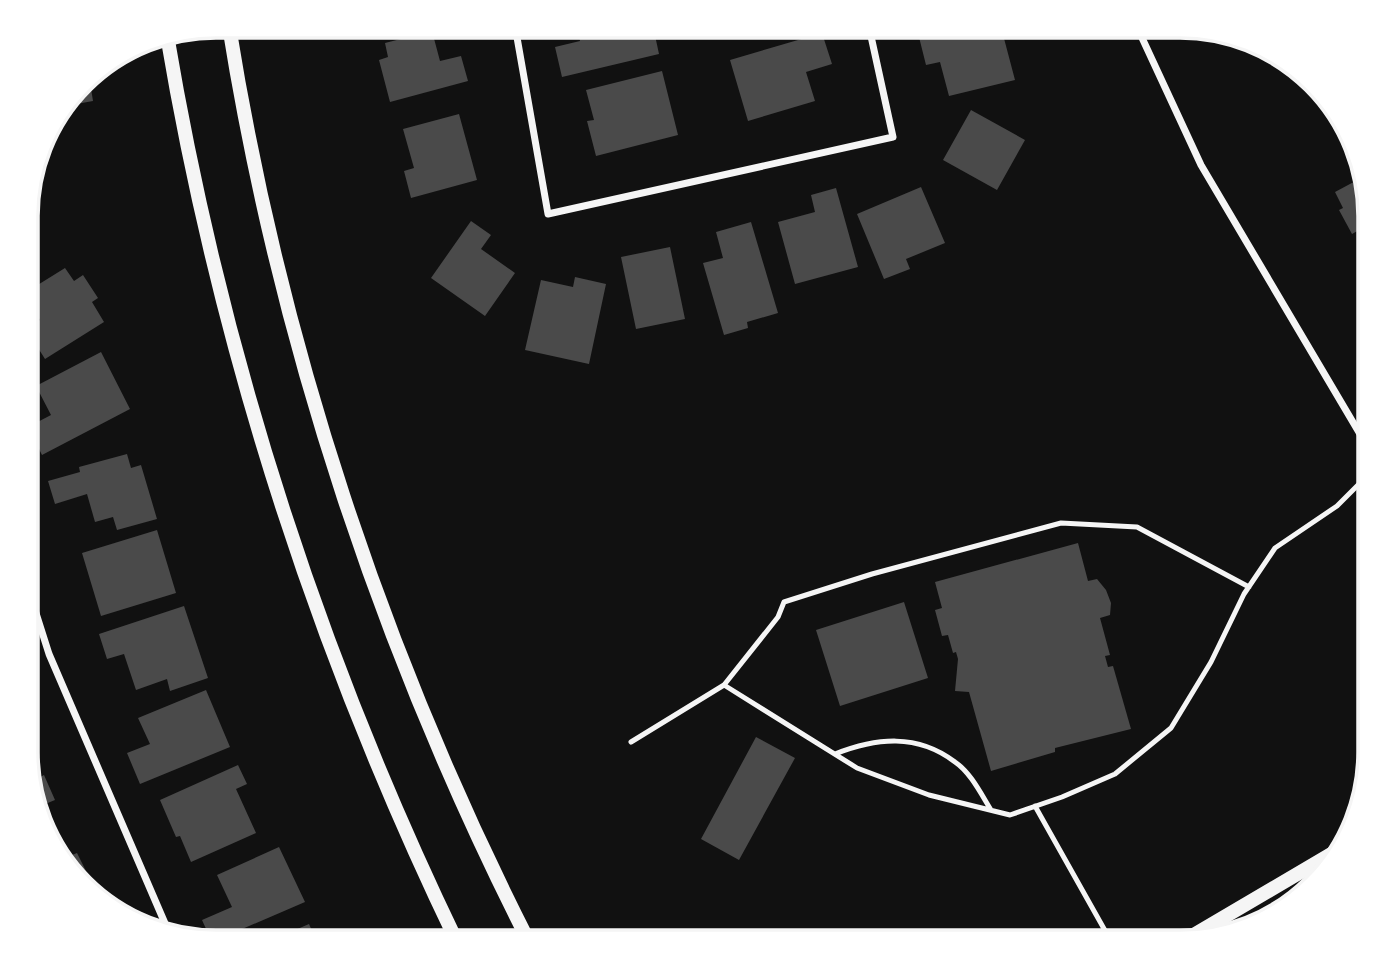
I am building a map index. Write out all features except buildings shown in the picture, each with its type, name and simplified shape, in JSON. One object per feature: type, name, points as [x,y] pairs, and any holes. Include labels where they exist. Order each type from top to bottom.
[{"type":"main road","points":[[231,39],[241,100],[272,244],[331,462],[375,588],[446,766],[523,930]]},
{"type":"main road","points":[[169,46],[191,167],[208,242],[249,401],[284,517],[377,765],[452,930]]},
{"type":"main road","points":[[1205,928],[1323,859]]},
{"type":"street","points":[[517,39],[548,215],[893,137],[872,39]]},
{"type":"street","points":[[1142,39],[1201,165],[1358,431]]},
{"type":"street","points":[[39,622],[49,654],[165,922]]},
{"type":"lane","points":[[724,685],[857,768],[929,795],[1010,815],[1115,774],[1171,727],[1210,662],[1249,587],[1275,548],[1337,506],[1358,485]]},
{"type":"lane","points":[[631,742],[724,685],[778,617],[784,602],[872,574],[1061,523],[1137,527],[1249,587]]},
{"type":"lane","points":[[835,754],[863,743],[884,740],[908,742],[934,749],[957,763],[991,810]]},
{"type":"lane","points":[[1035,806],[1105,930]]}]
